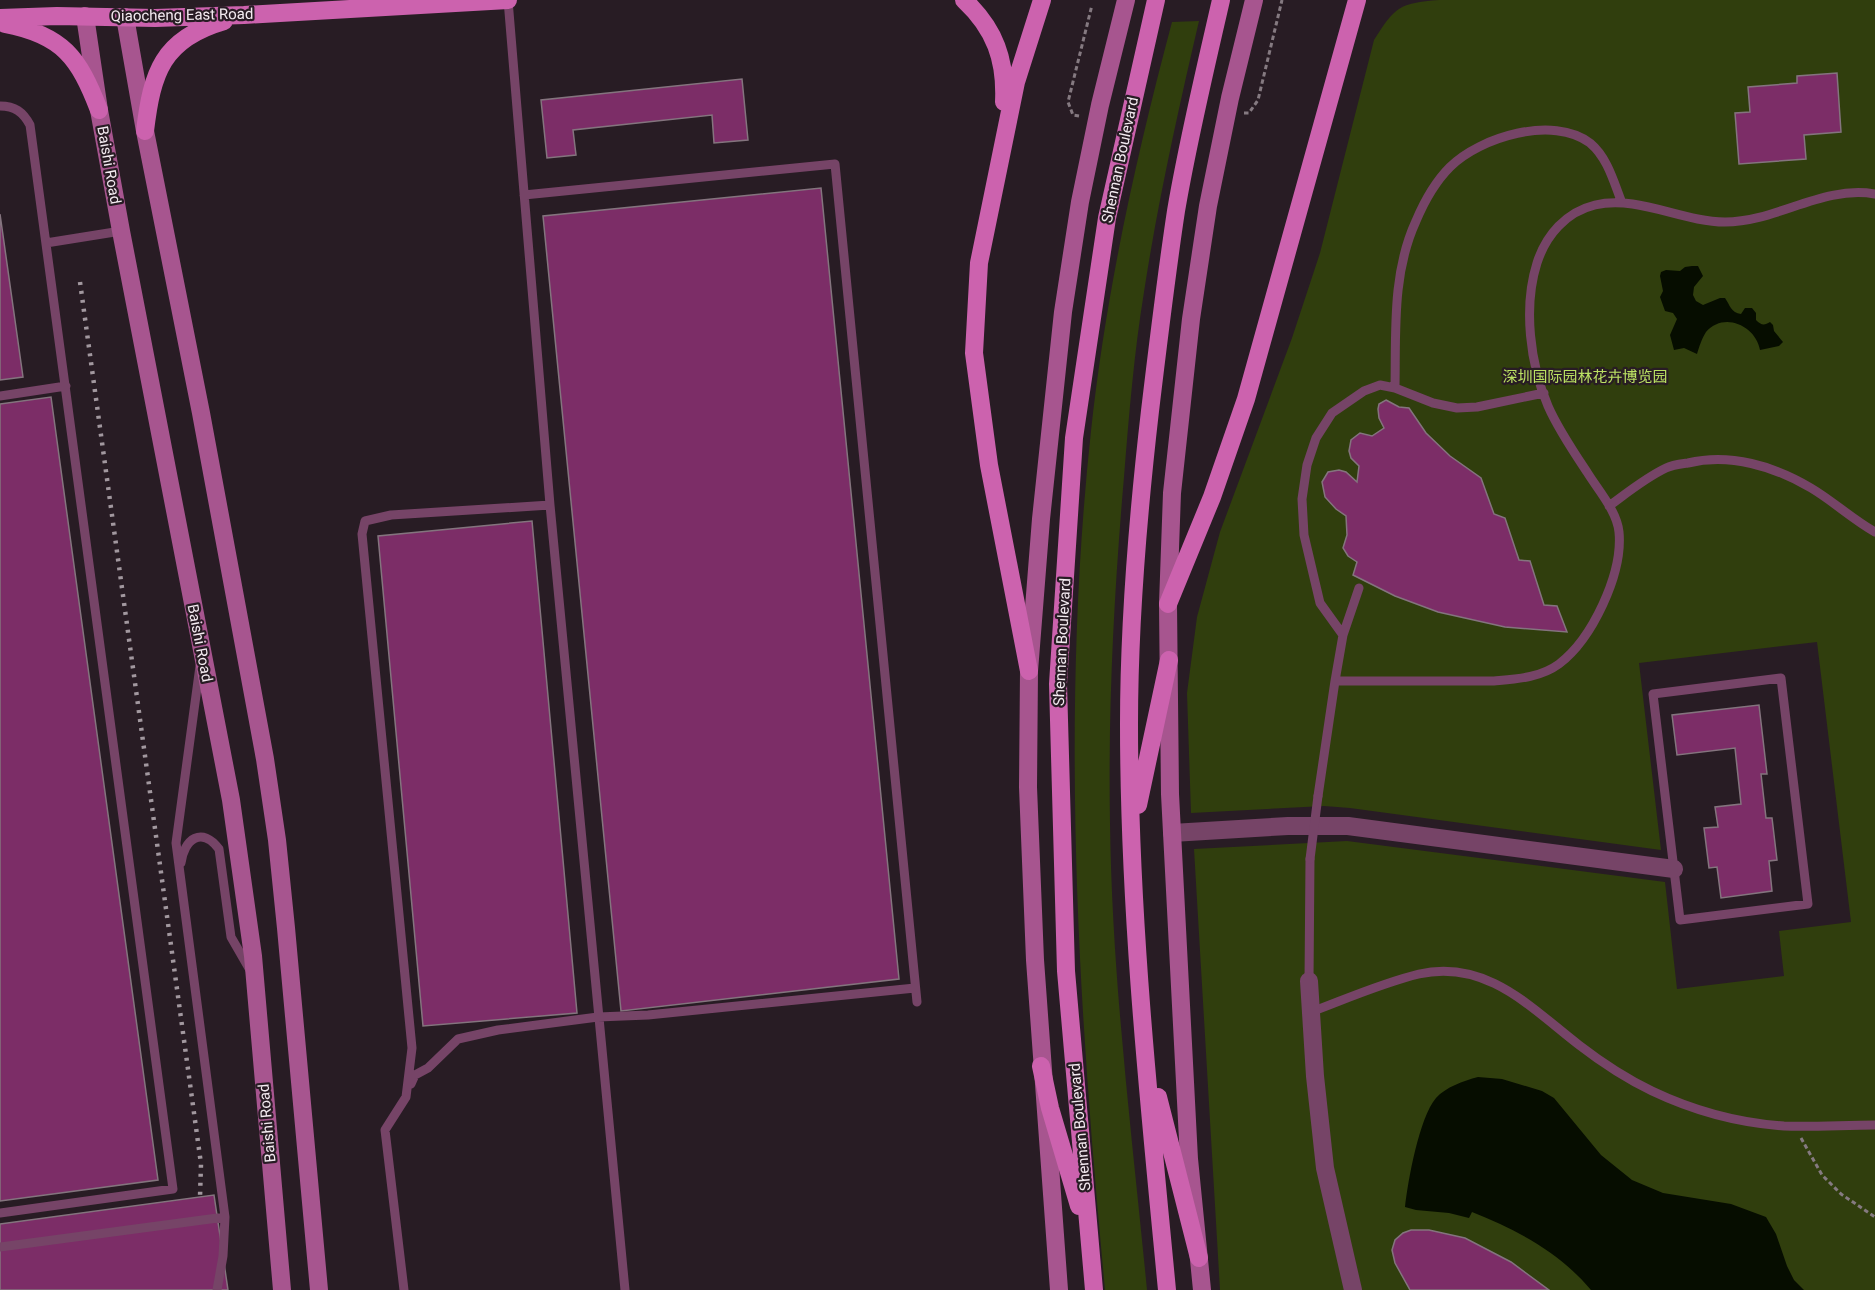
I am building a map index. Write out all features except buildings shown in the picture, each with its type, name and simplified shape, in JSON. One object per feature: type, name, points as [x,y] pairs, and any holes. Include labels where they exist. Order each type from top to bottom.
[{"type":"main road","name":"Qiaocheng East Road","points":[[0,21],[84,8],[244,15],[508,0]]},
{"type":"main road","points":[[964,0],[984,21],[994,39],[1000,57],[1005,82],[1002,143]]},
{"type":"main road","points":[[1029,671],[989,465],[974,353],[979,263],[1002,143],[1017,82],[1042,0]]},
{"type":"main road","points":[[1059,1290],[1041,1066],[1028,788],[1029,671],[1042,508],[1063,312],[1080,202],[1100,105],[1126,0]]},
{"type":"main road","name":"Shennan Boulevard","points":[[1094,1290],[1066,971],[1058,684],[1074,438],[1107,218],[1156,0]]},
{"type":"main road","points":[[1167,1290],[1144,1043],[1131,849],[1129,723],[1135,556],[1176,209],[1221,0]]},
{"type":"main road","points":[[1202,1290],[1189,1159],[1172,833],[1168,604],[1172,493],[1191,319],[1208,206],[1235,105],[1254,0]]},
{"type":"main road","points":[[1168,604],[1212,497],[1246,399],[1357,0]]},
{"type":"main road","points":[[1348,34],[1368,0]]},
{"type":"main road","name":"Baishi Road","points":[[84,8],[99,111],[231,800],[255,979],[282,1290]]},
{"type":"main road","points":[[124,9],[145,131],[201,413],[265,759],[277,840],[319,1290]]},
{"type":"main road","points":[[145,131],[151,90],[164,60],[177,45],[193,34],[213,24],[244,15]]},
{"type":"main road","points":[[0,21],[42,35],[68,53],[87,78],[99,111]]},
{"type":"main road","points":[[1131,849],[1141,789],[1169,660]]},
{"type":"main road","points":[[1144,1043],[1199,1258]]},
{"type":"main road","points":[[1041,1066],[1050,1108],[1091,1253]]},
{"type":"street","points":[[1172,833],[1288,826],[1348,826],[1674,869]]},
{"type":"street","points":[[1310,981],[1315,1076],[1325,1168],[1353,1290]]},
{"type":"lane","points":[[508,0],[550,505],[625,1290]]},
{"type":"lane","points":[[0,106],[18,110],[30,125],[173,1189],[0,1213]]},
{"type":"lane","points":[[1395,388],[1396,301],[1402,262],[1415,221],[1431,191],[1450,166],[1479,145],[1515,133],[1547,130],[1569,134],[1589,143],[1603,158],[1622,203]]},
{"type":"lane","points":[[524,195],[835,164],[917,1002]]},
{"type":"lane","points":[[1335,681],[1511,680],[1540,675],[1558,665],[1575,650],[1592,626],[1612,580],[1619,531],[1613,513],[1565,438],[1548,405],[1537,369],[1530,307],[1533,277],[1541,250],[1556,227],[1573,214],[1596,205],[1622,203],[1696,219],[1726,222],[1757,217],[1836,193],[1860,191],[1875,194]]},
{"type":"lane","points":[[46,243],[122,231]]},
{"type":"lane","points":[[0,396],[66,386]]},
{"type":"lane","points":[[1343,634],[1320,603],[1311,573],[1304,535],[1302,499],[1307,465],[1316,438],[1332,413],[1364,391],[1380,386],[1395,388],[1432,403],[1457,408],[1477,407],[1544,393]]},
{"type":"lane","points":[[1609,506],[1668,467],[1697,461],[1726,460],[1751,463],[1777,471],[1811,489],[1875,532]]},
{"type":"lane","points":[[406,1097],[412,1048],[363,546],[362,534],[365,521],[391,515],[550,505]]},
{"type":"lane","points":[[1310,981],[1310,859],[1343,634],[1359,588]]},
{"type":"lane","points":[[202,655],[176,833],[221,1217],[223,1256],[218,1290]]},
{"type":"lane","points":[[1781,678],[1808,904],[1680,920],[1674,869],[1653,694],[1781,678]]},
{"type":"lane","points":[[180,875],[182,854],[187,844],[193,838],[212,839],[219,849],[231,937],[255,979]]},
{"type":"lane","points":[[1311,1012],[1420,974],[1449,972],[1478,977],[1508,990],[1542,1013],[1579,1045],[1652,1091],[1698,1109],[1742,1121],[1795,1125],[1875,1125]]},
{"type":"lane","points":[[404,1290],[385,1130],[406,1097],[415,1075],[428,1068],[458,1039],[498,1030],[598,1017],[648,1015],[915,988]]},
{"type":"lane","points":[[0,1247],[221,1217]]},
{"type":"path","points":[[1235,105],[1249,113],[1258,100],[1282,0]]},
{"type":"path","points":[[1079,116],[1073,115],[1068,102],[1092,5]]},
{"type":"path","points":[[1795,1125],[1822,1175],[1842,1194],[1875,1217]]},
{"type":"green space","name":"深圳国际园林花卉博览园","points":[[1439,0],[1875,0],[1875,1290],[1220,1290],[1194,849],[1347,841],[1665,882],[1677,989],[1784,976],[1779,931],[1851,922],[1817,642],[1639,663],[1661,850],[1350,808],[1324,806],[1191,813],[1187,693],[1197,617],[1220,532],[1292,338],[1320,253],[1374,40],[1387,20],[1399,9],[1406,5]]},
{"type":"green space","points":[[1199,21],[1162,190],[1140,315],[1126,454],[1112,650],[1110,780],[1115,940],[1147,1290],[1105,1290],[1087,1075],[1076,860],[1076,646],[1082,538],[1091,431],[1105,327],[1146,123],[1172,22]]},
{"type":"shaded area","points":[[1698,266],[1703,276],[1694,287],[1693,295],[1696,301],[1703,305],[1725,298],[1733,310],[1741,314],[1745,308],[1752,308],[1756,313],[1756,320],[1763,324],[1770,322],[1783,342],[1779,346],[1760,350],[1757,341],[1746,328],[1730,322],[1713,326],[1706,332],[1697,354],[1684,348],[1674,350],[1670,335],[1677,319],[1673,313],[1665,311],[1660,297],[1663,291],[1660,276],[1661,272],[1666,270],[1680,271]]},
{"type":"shaded area","points":[[1478,1077],[1502,1079],[1542,1091],[1554,1098],[1601,1155],[1632,1180],[1663,1193],[1731,1204],[1766,1217],[1776,1234],[1794,1280],[1804,1290],[1591,1290],[1579,1276],[1551,1253],[1489,1219],[1472,1212],[1469,1218],[1405,1207],[1415,1150],[1430,1107],[1445,1091]]},
{"type":"railway","points":[[80,282],[201,1164],[200,1197]]}]
